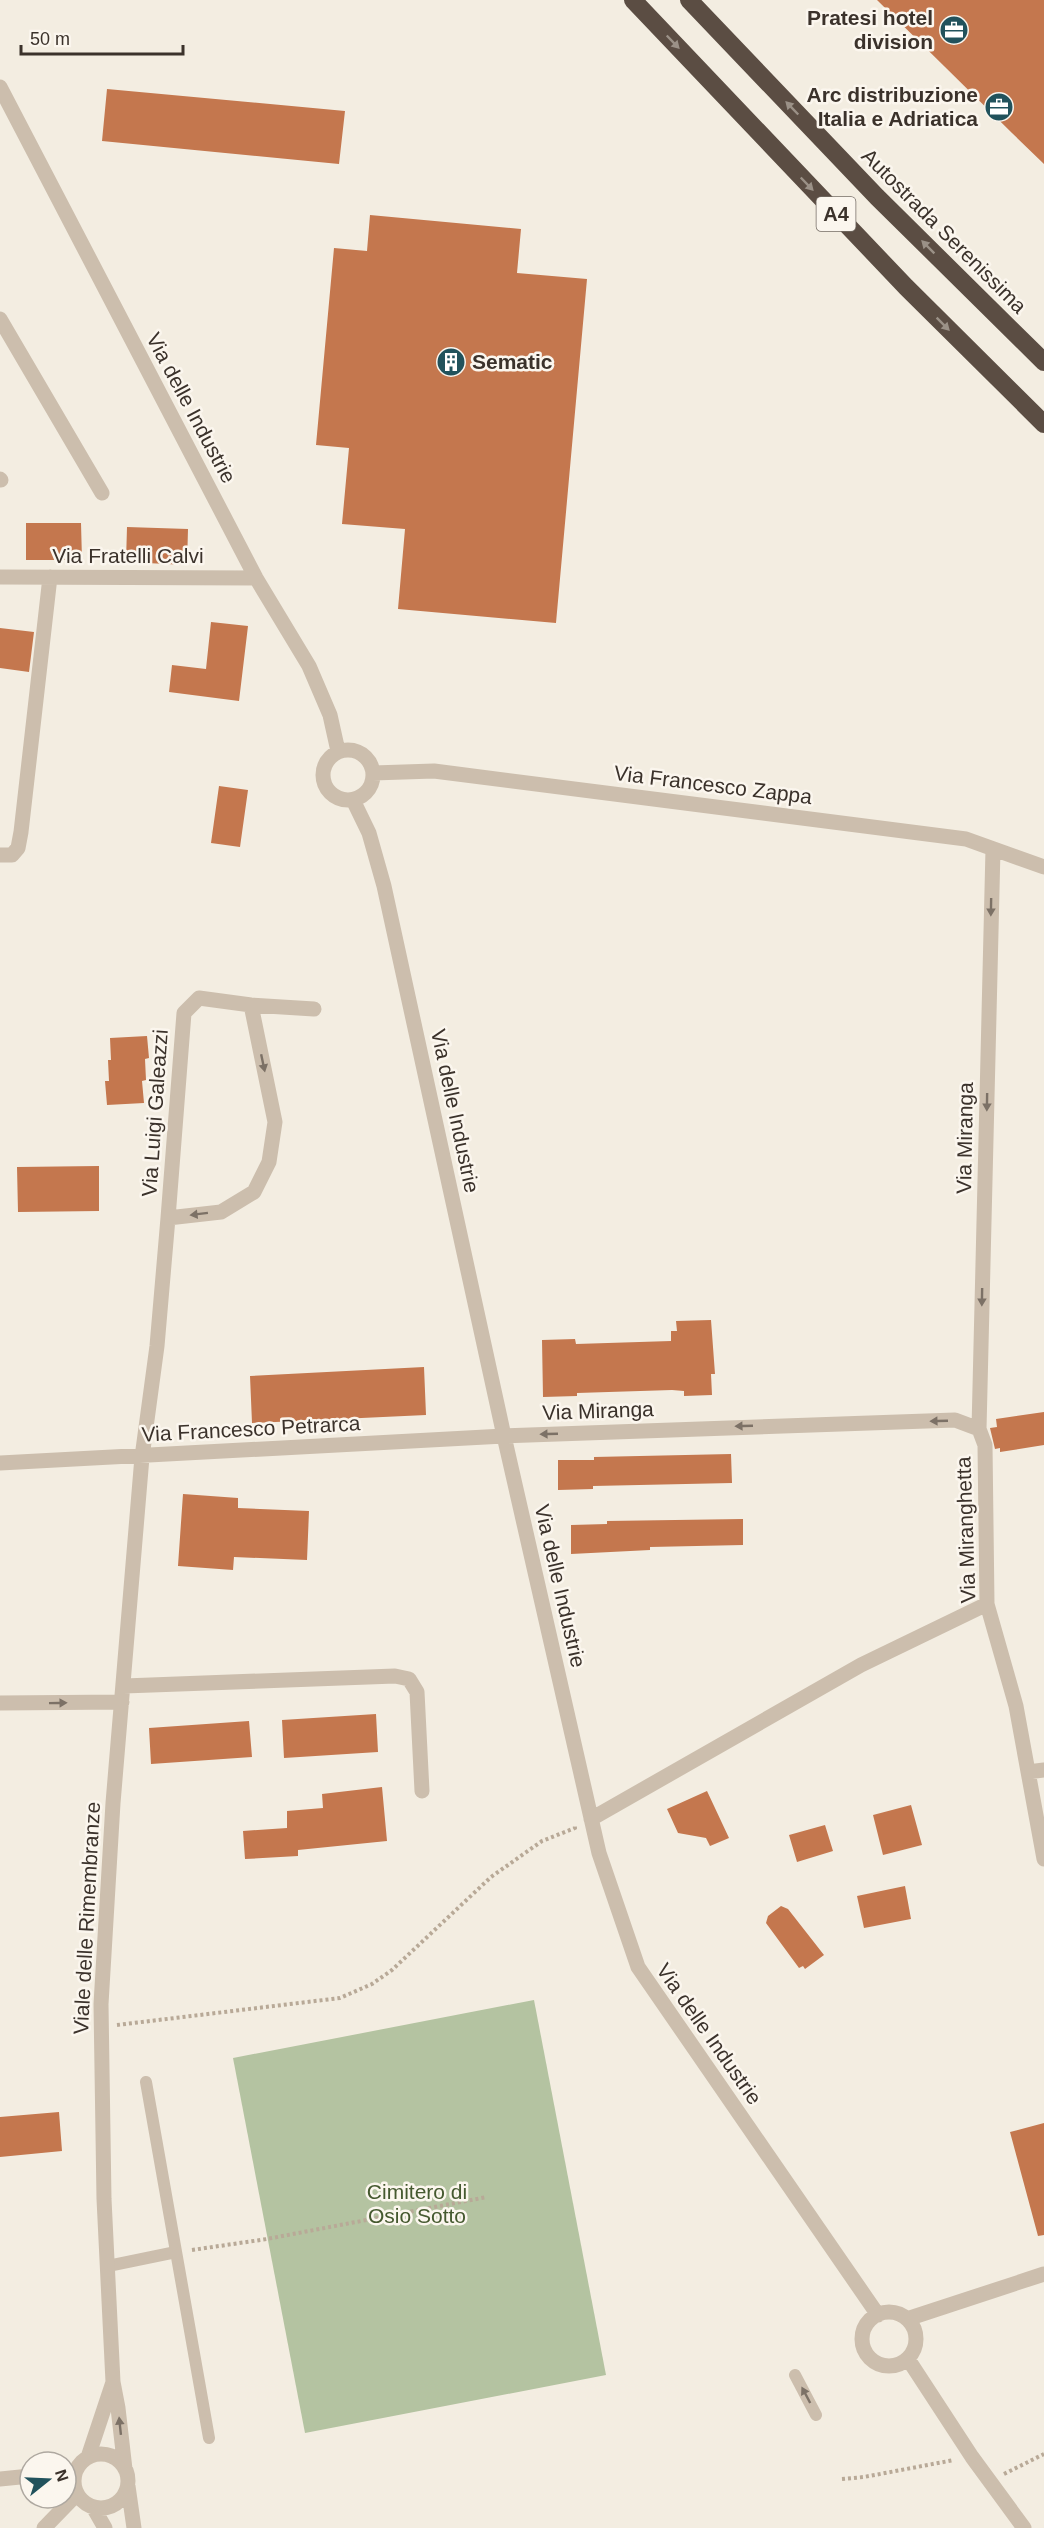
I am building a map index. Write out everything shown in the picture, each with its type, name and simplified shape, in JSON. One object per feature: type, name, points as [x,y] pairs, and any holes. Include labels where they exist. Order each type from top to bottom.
[{"type":"highway","name":"A4","points":[[633,0],[906,287],[1044,424]]},
{"type":"highway","name":"Autostrada Serenissima","points":[[689,0],[877,197],[1044,362]]},
{"type":"street","name":"Via delle Industrie","points":[[0,87],[256,578],[309,666],[330,715],[338,751]]},
{"type":"street","points":[[0,320],[102,493]]},
{"type":"street","name":"Via Fratelli Calvi","points":[[0,577],[256,578]]},
{"type":"street","points":[[0,855],[12,855],[18,848],[21,832],[50,577]]},
{"type":"street","points":[[354,750],[361,753],[371,765],[373,773],[370,787],[360,797],[353,800],[339,799],[332,795],[323,783],[323,768],[332,755],[338,751],[354,750]]},
{"type":"street","name":"Via Francesco Zappa","points":[[373,773],[434,771],[966,839],[1044,867]]},
{"type":"street","name":"Via delle Industrie","points":[[353,800],[369,833],[384,886],[504,1436],[599,1853],[638,1967],[878,2315]]},
{"type":"street","name":"Via Miranga","points":[[985,1445],[979,1429],[993,849]]},
{"type":"street","name":"Via Luigi Galeazzi","points":[[142,1457],[156,1346],[184,1013],[199,998],[251,1005],[314,1009]]},
{"type":"street","name":"Via Luigi Galeazzi","points":[[168,1218],[221,1212],[254,1192],[269,1162],[275,1122],[251,1005]]},
{"type":"street","name":"Via Miranga","points":[[504,1436],[955,1420],[979,1429]]},
{"type":"street","name":"Via Francesco Petrarca","points":[[0,1463],[504,1436]]},
{"type":"street","name":"Via Miranghetta","points":[[985,1445],[987,1604],[1016,1706],[1044,1859]]},
{"type":"street","name":"Viale delle Rimembranze","points":[[134,2528],[113,2382],[101,2004],[113,1803],[142,1457]]},
{"type":"street","points":[[590,1813],[861,1665],[987,1604]]},
{"type":"street","points":[[0,1704],[395,1676],[409,1679],[417,1692],[422,1791]]},
{"type":"street","points":[[1028,1772],[1044,1770]]},
{"type":"street","points":[[907,2319],[1044,2274]]},
{"type":"street","points":[[892,2312],[907,2319],[915,2332],[916,2339],[908,2359],[899,2364],[887,2366],[875,2362],[866,2353],[863,2344],[863,2334],[869,2321],[878,2315],[892,2312]]},
{"type":"street","points":[[908,2359],[972,2457],[1024,2528]]},
{"type":"street","name":"Viale delle Rimembranze","points":[[78,2462],[113,2382]]},
{"type":"street","points":[[78,2462],[102,2454],[109,2455],[121,2463],[126,2477],[126,2492],[116,2504],[109,2507],[93,2507]]},
{"type":"street","points":[[0,2479],[18,2477]]},
{"type":"street","points":[[78,2496],[93,2507],[105,2528]]},
{"type":"street","points":[[44,2528],[57,2510]]},
{"type":"lane","points":[[146,2082],[209,2438]]},
{"type":"lane","points":[[108,2266],[176,2252]]},
{"type":"lane","points":[[795,2375],[816,2415]]},
{"type":"path","points":[[102,2027],[340,1998],[372,1984],[392,1970],[491,1877],[542,1841],[575,1828],[570,1811],[590,1813]]},
{"type":"path","points":[[176,2252],[267,2239],[487,2197]]},
{"type":"path","points":[[990,2481],[1044,2454]]},
{"type":"path","points":[[842,2479],[972,2457]]},
{"type":"green space","name":"Cimitero di Osio Sotto","points":[[534,2000],[606,2375],[305,2433],[233,2058]]},
{"type":"building","points":[[877,0],[1044,0],[1044,164],[1012,133]]},
{"type":"building","points":[[107,89],[345,111],[339,164],[102,141]]},
{"type":"building","name":"Sematic","points":[[370,215],[521,229],[517,273],[587,279],[556,623],[398,609],[405,529],[342,524],[349,448],[316,445],[334,248],[367,251]]},
{"type":"building","points":[[26,523],[81,523],[82,560],[26,560]]},
{"type":"building","points":[[127,527],[188,529],[187,565],[126,562]]},
{"type":"building","points":[[211,622],[248,626],[239,701],[169,692],[172,665],[206,669]]},
{"type":"building","points":[[0,628],[34,632],[29,672],[0,668]]},
{"type":"building","points":[[219,786],[248,790],[240,847],[211,843]]},
{"type":"building","points":[[147,1036],[149,1058],[145,1059],[146,1080],[142,1081],[144,1103],[107,1105],[105,1081],[109,1081],[110,1038]]},
{"type":"building","points":[[99,1166],[99,1211],[18,1212],[17,1167]]},
{"type":"building","points":[[711,1320],[715,1374],[711,1374],[712,1395],[684,1396],[684,1391],[672,1390],[577,1393],[577,1396],[543,1397],[542,1340],[575,1339],[576,1344],[671,1341],[671,1331],[677,1331],[676,1321]]},
{"type":"building","points":[[424,1367],[426,1415],[252,1423],[250,1376]]},
{"type":"building","points":[[1044,1412],[1044,1445],[1000,1452],[1000,1448],[995,1449],[990,1428],[997,1427],[996,1419]]},
{"type":"building","points":[[731,1454],[732,1483],[593,1486],[593,1489],[558,1490],[558,1460]]},
{"type":"building","points":[[183,1494],[238,1498],[238,1508],[309,1511],[307,1560],[234,1557],[233,1570],[178,1566]]},
{"type":"building","points":[[743,1519],[743,1545],[650,1547],[650,1550],[571,1554],[571,1525],[607,1524],[607,1521]]},
{"type":"building","points":[[376,1714],[378,1752],[284,1758],[282,1720]]},
{"type":"building","points":[[249,1721],[252,1757],[151,1764],[149,1728]]},
{"type":"building","points":[[382,1787],[387,1841],[298,1850],[298,1856],[245,1859],[243,1831],[287,1828],[287,1811],[323,1808],[322,1794]]},
{"type":"building","points":[[707,1791],[729,1838],[710,1846],[706,1838],[678,1833],[667,1809]]},
{"type":"building","points":[[911,1805],[922,1845],[883,1855],[873,1815]]},
{"type":"building","points":[[825,1825],[833,1851],[797,1862],[789,1835]]},
{"type":"building","points":[[905,1886],[911,1919],[864,1928],[857,1896]]},
{"type":"building","points":[[781,1906],[788,1909],[824,1955],[805,1969],[803,1966],[799,1968],[766,1923],[768,1916]]},
{"type":"building","points":[[59,2112],[62,2151],[0,2157],[0,2117]]},
{"type":"building","points":[[1044,2123],[1044,2235],[1038,2236],[1010,2132]]},
{"type":"place","name":"Pratesi hotel division","points":[[954,30]]},
{"type":"place","name":"Arc distribuzione Italia e Adriatica","points":[[999,107]]},
{"type":"place","name":"Sematic","points":[[451,362]]}]
